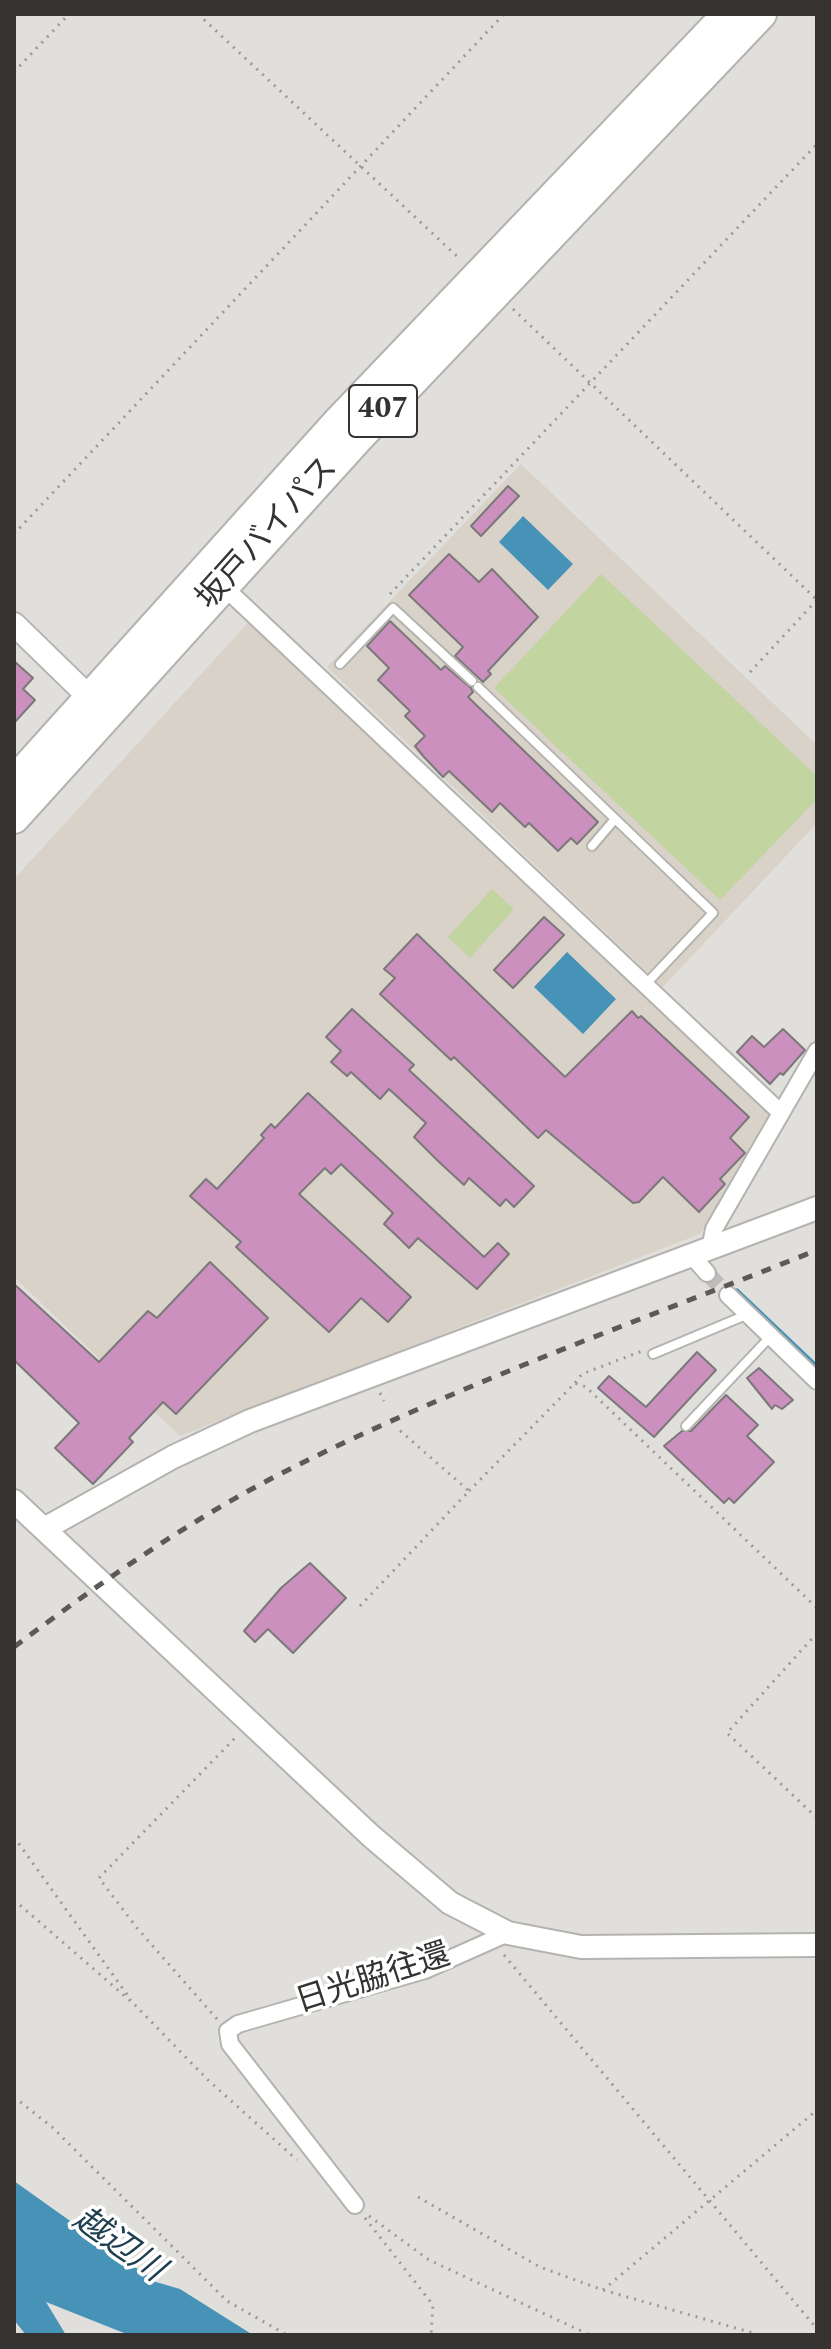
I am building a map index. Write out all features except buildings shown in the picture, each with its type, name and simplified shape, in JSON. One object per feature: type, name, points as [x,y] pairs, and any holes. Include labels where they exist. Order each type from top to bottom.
[{"type":"highway","name":"坂戸バイパス","points":[[14,818],[728,14]]},
{"type":"highway","name":"坂戸バイパス","points":[[14,782],[340,420],[486,284],[761,14]]},
{"type":"street","points":[[223,586],[781,1113]]},
{"type":"street","points":[[14,624],[90,698]]},
{"type":"street","points":[[703,1259],[714,1229],[817,1051]]},
{"type":"street","points":[[44,1529],[173,1457],[250,1421],[703,1259],[817,1208]]},
{"type":"street","points":[[728,1295],[817,1381]]},
{"type":"street","points":[[14,1501],[417,1878],[450,1903],[508,1933],[581,1947],[817,1945]]},
{"type":"street","name":"日光脇往還","points":[[233,2028],[425,1970],[508,1933]]},
{"type":"street","points":[[233,2028],[230,2044],[355,2205]]},
{"type":"lane","points":[[340,664],[393,608],[713,913],[644,986]]},
{"type":"lane","points":[[592,846],[615,819]]},
{"type":"lane","points":[[653,1354],[746,1315]]},
{"type":"lane","points":[[686,1426],[770,1337]]},
{"type":"path","points":[[14,72],[69,14]]},
{"type":"path","points":[[198,14],[817,600],[750,672]]},
{"type":"path","points":[[14,534],[504,14]]},
{"type":"path","points":[[381,604],[817,144]]},
{"type":"path","points":[[360,1606],[582,1374],[638,1351],[653,1354]]},
{"type":"path","points":[[575,1383],[586,1387],[817,1608]]},
{"type":"path","points":[[397,1428],[469,1491]]},
{"type":"path","points":[[817,1633],[727,1729],[727,1733],[817,1818]]},
{"type":"path","points":[[233,2028],[137,1928],[99,1878],[250,1723]]},
{"type":"path","points":[[14,1837],[134,2004]]},
{"type":"path","points":[[14,1900],[134,2004],[208,2080],[301,2164]]},
{"type":"path","points":[[508,1933],[504,1955],[817,2329]]},
{"type":"path","points":[[14,2097],[52,2127],[227,2301],[287,2335]]},
{"type":"path","points":[[603,2290],[817,2110]]},
{"type":"path","points":[[418,2197],[540,2267],[603,2290],[760,2335]]},
{"type":"path","points":[[355,2205],[433,2305],[431,2335]]},
{"type":"path","points":[[355,2205],[429,2260],[590,2335]]},
{"type":"shaded area","points":[[521,464],[817,745],[817,823],[663,987],[327,667]]},
{"type":"shaded area","points":[[254,616],[770,1113],[700,1234],[180,1436],[14,1277],[14,879]]},
{"type":"green space","points":[[601,574],[817,776],[817,799],[720,900],[494,688]]},
{"type":"green space","points":[[492,889],[514,909],[470,958],[448,937]]},
{"type":"water","points":[[523,516],[573,564],[548,590],[499,542]]},
{"type":"water","points":[[567,952],[616,999],[583,1034],[534,987]]},
{"type":"water","points":[[14,2181],[156,2282],[180,2289],[253,2335],[129,2335],[46,2302],[66,2335],[26,2335],[14,2320]]},
{"type":"waterway","points":[[737,1291],[817,1367]]},
{"type":"tunnel","points":[[707,1273],[728,1295]]},
{"type":"railway","points":[[14,1647],[153,1549],[225,1504],[300,1464],[492,1378],[817,1250]]},
{"type":"water label","name":"越辺川","points":[[117,2247]]}]
